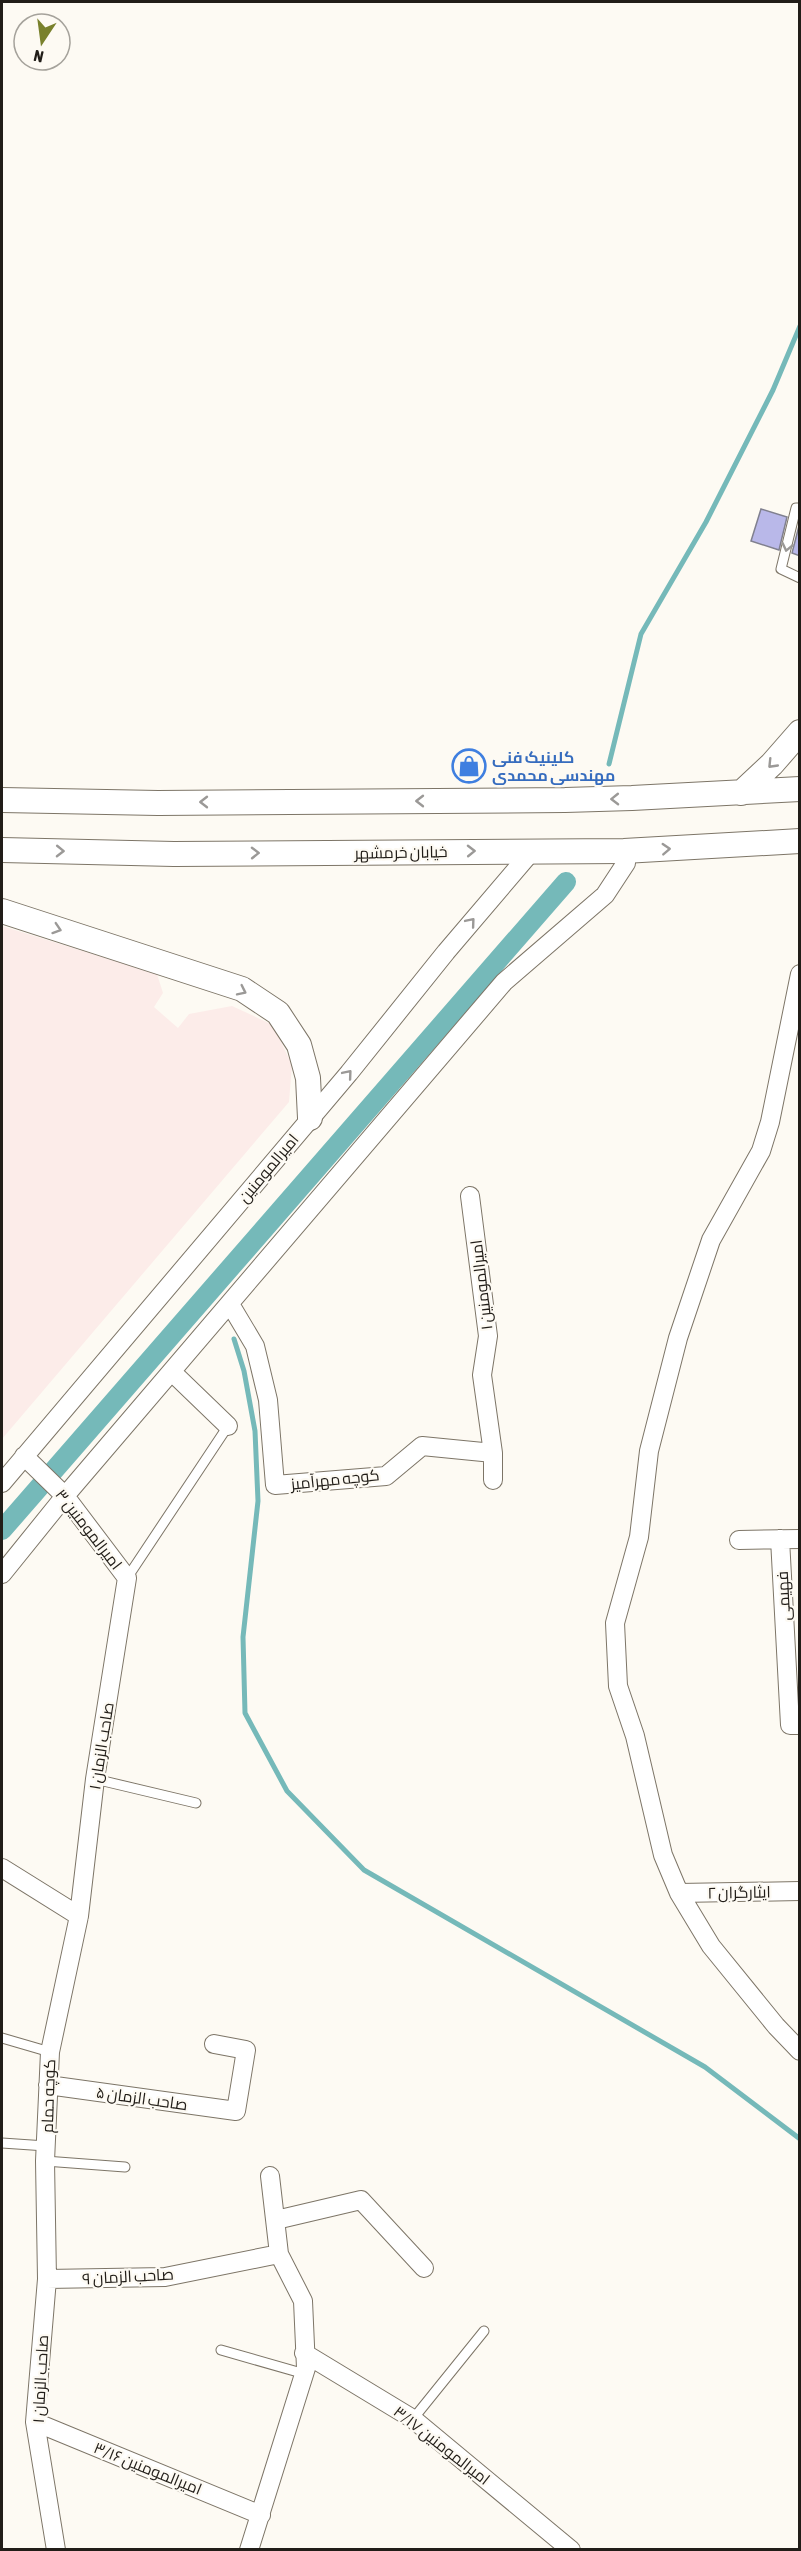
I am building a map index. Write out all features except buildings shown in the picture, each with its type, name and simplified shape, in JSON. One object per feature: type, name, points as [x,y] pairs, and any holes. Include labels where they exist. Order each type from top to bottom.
[{"type":"main road","points":[[741,793],[772,764],[800,732]]},
{"type":"main road","points":[[2,800],[158,803],[541,800],[632,798],[800,789]]},
{"type":"main road","name":"خیابان خرمشهر","points":[[2,850],[174,854],[624,851],[800,841]]},
{"type":"main road","points":[[2,911],[242,989],[278,1013],[299,1045],[308,1078],[310,1118]]},
{"type":"street","name":"امیرالمومنین","points":[[2,1483],[310,1118],[532,850]]},
{"type":"street","points":[[2,1574],[65,1496],[504,982],[605,895],[626,863],[624,851]]},
{"type":"street","points":[[800,974],[762,1151],[711,1239],[678,1338],[649,1451],[639,1537],[615,1623],[618,1686],[634,1736],[663,1855],[680,1893],[711,1946],[776,2026],[800,2051]]},
{"type":"street","name":"امیرالمومنین ۱","points":[[470,1196],[488,1336],[482,1375],[493,1453],[493,1480]]},
{"type":"street","name":"کوچه مهرآمیز","points":[[230,1304],[255,1346],[268,1400],[275,1485],[386,1476],[422,1446],[493,1453]]},
{"type":"street","points":[[172,1372],[228,1426]]},
{"type":"street","name":"امیرالمومنین ۳","points":[[24,1456],[65,1496],[128,1578]]},
{"type":"street","name":"فهیمی","points":[[780,1539],[795,1725]]},
{"type":"street","points":[[739,1540],[800,1539]]},
{"type":"street","name":"صاحب الزمان ۱","points":[[79,1916],[95,1779],[128,1578]]},
{"type":"street","points":[[2,1868],[79,1916]]},
{"type":"street","name":"ایثارگران ۲","points":[[680,1893],[800,1891]]},
{"type":"street","name":"کوچه حمام","points":[[46,2279],[46,2153],[50,2052],[79,1916]]},
{"type":"street","name":"صاحب الزمان ۵","points":[[48,2085],[236,2111],[246,2050],[214,2044]]},
{"type":"street","points":[[249,2550],[305,2374],[303,2301],[279,2254],[270,2176]]},
{"type":"street","points":[[276,2220],[361,2200],[424,2268]]},
{"type":"street","name":"صاحب الزمان ۹","points":[[46,2279],[165,2277],[279,2254]]},
{"type":"street","name":"صاحب الزمان ۱","points":[[46,2279],[35,2422],[56,2550]]},
{"type":"street","name":"امیرالمومنین ۳/۱۷","points":[[304,2353],[413,2419],[571,2550]]},
{"type":"street","name":"امیرالمومنین ۳/۱۶","points":[[35,2422],[261,2515]]},
{"type":"lane","points":[[800,508],[796,508],[781,569],[800,578]]},
{"type":"lane","points":[[128,1578],[228,1426]]},
{"type":"lane","points":[[95,1779],[196,1803]]},
{"type":"lane","points":[[2,2038],[50,2052]]},
{"type":"lane","points":[[2,2143],[125,2167]]},
{"type":"lane","points":[[413,2419],[484,2331]]},
{"type":"lane","points":[[221,2350],[305,2374]]},
{"type":"shaded area","points":[[2,926],[157,974],[163,993],[154,1007],[178,1028],[189,1014],[232,1006],[273,1025],[292,1065],[289,1102],[2,1439]]},
{"type":"waterway","points":[[609,764],[641,634],[706,522],[773,390],[800,326]]},
{"type":"waterway","points":[[2,1530],[566,882]]},
{"type":"waterway","points":[[234,1339],[244,1371],[255,1431],[258,1501],[243,1637],[245,1713],[287,1791],[364,1870],[705,2067],[800,2139]]},
{"type":"place","name":"کلینیک فنی مهندسی محمدی","points":[[469,766]]}]
